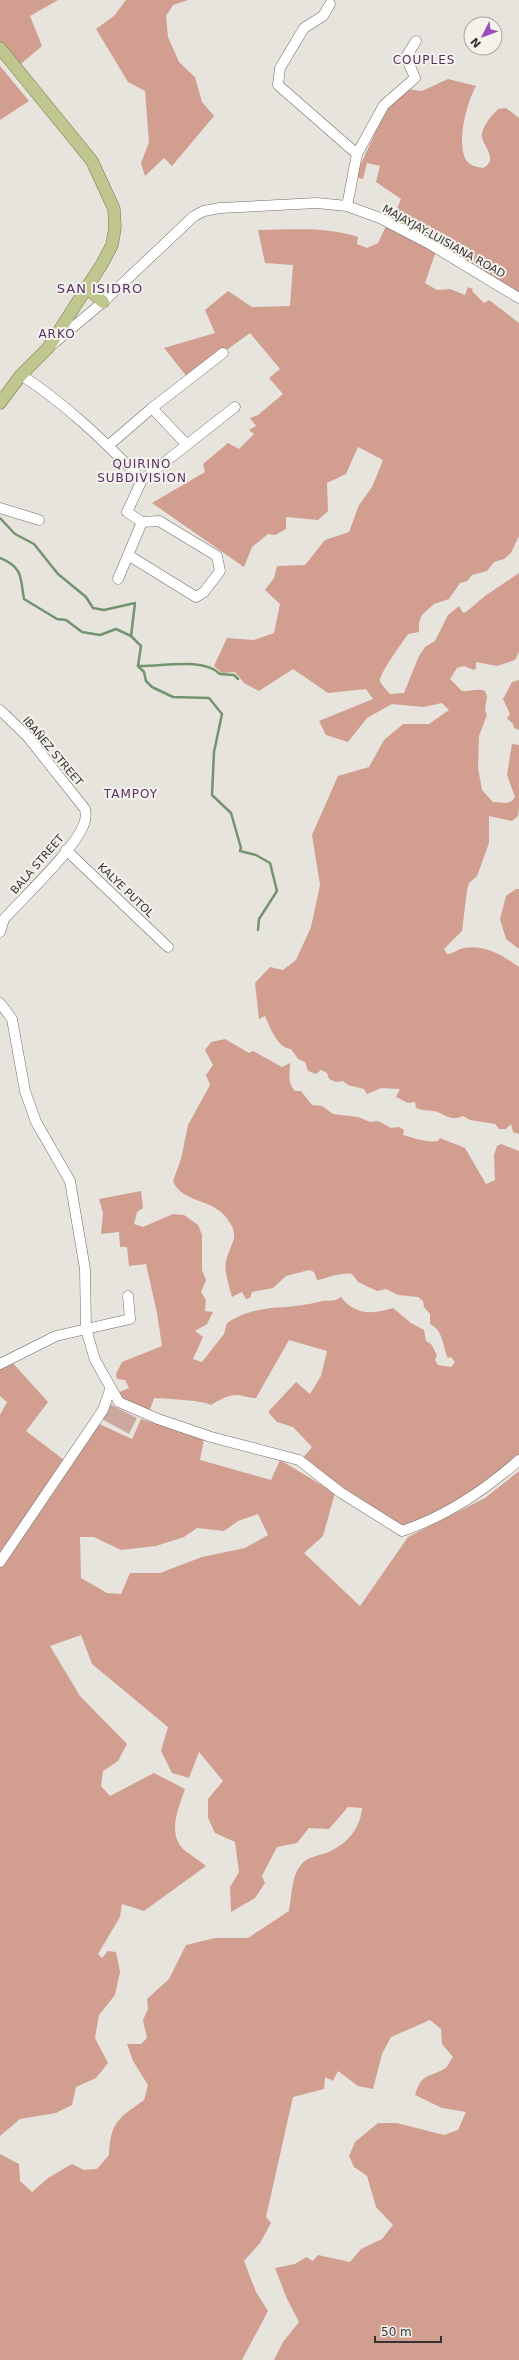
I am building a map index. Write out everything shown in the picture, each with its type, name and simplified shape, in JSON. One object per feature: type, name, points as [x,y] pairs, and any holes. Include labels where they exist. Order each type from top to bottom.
[{"type":"main road","points":[[0,48],[92,161],[114,209],[115,228],[112,246],[48,348],[21,375],[0,403]]},
{"type":"main road","points":[[86,288],[103,302]]},
{"type":"street","points":[[330,4],[323,16],[304,28],[280,68],[278,85],[357,154]]},
{"type":"street","points":[[347,206],[357,154],[384,105],[415,78],[406,57],[416,41]]},
{"type":"street","name":"MAJAYJAY-LUISIANA ROAD","points":[[48,348],[103,302],[194,216],[204,211],[250,206],[317,204],[347,206],[380,218],[428,243],[519,298]]},
{"type":"street","points":[[109,445],[152,408],[223,353]]},
{"type":"street","points":[[21,375],[45,390],[109,445],[142,480]]},
{"type":"street","points":[[128,555],[196,597],[204,592],[220,571],[217,556],[160,521],[142,522],[126,512],[142,480],[235,407]]},
{"type":"street","points":[[152,408],[187,445]]},
{"type":"street","points":[[0,508],[39,520]]},
{"type":"street","points":[[118,579],[142,522]]},
{"type":"street","name":"IBAÑEZ STREET","points":[[0,710],[27,736],[85,809]]},
{"type":"street","name":"BALA STREET","points":[[0,932],[2,916],[66,850],[84,826],[86,818],[85,809]]},
{"type":"street","name":"KALYE PUTOL","points":[[66,850],[168,947]]},
{"type":"street","points":[[0,1002],[12,1019],[25,1091],[36,1122],[70,1181],[85,1269],[86,1329],[95,1360],[110,1390],[119,1402],[158,1419],[210,1437],[299,1460],[340,1492],[402,1531],[443,1516],[499,1478],[519,1460]]},
{"type":"street","points":[[0,1364],[56,1336],[130,1319],[128,1296]]},
{"type":"street","points":[[0,1562],[103,1410],[110,1390]]},
{"type":"shaded area","points":[[0,0],[58,0],[30,16],[42,46],[16,68],[0,49]]},
{"type":"shaded area","points":[[126,0],[188,0],[173,5],[166,16],[168,37],[179,62],[195,77],[202,102],[214,116],[172,166],[164,158],[145,176],[141,163],[149,142],[145,91],[128,82],[96,29],[114,16]]},
{"type":"shaded area","points":[[0,66],[29,101],[0,120]]},
{"type":"shaded area","points":[[448,79],[476,86],[466,112],[462,133],[463,153],[466,160],[472,165],[483,168],[490,160],[490,156],[483,141],[482,133],[486,123],[498,109],[506,108],[519,118],[519,293],[393,219],[401,199],[376,182],[380,166],[367,163],[363,179],[355,177],[386,109],[407,89],[422,91]]},
{"type":"shaded area","points":[[387,224],[436,251],[425,283],[437,290],[450,289],[465,295],[468,287],[473,289],[472,291],[484,303],[489,300],[519,323],[519,536],[511,553],[504,559],[494,562],[487,571],[472,575],[467,581],[460,583],[449,599],[434,604],[422,615],[419,622],[419,632],[408,634],[387,665],[380,681],[390,694],[404,693],[419,656],[425,647],[435,641],[448,615],[459,606],[463,613],[466,612],[485,596],[519,573],[519,652],[515,660],[497,666],[476,662],[476,668],[474,670],[464,666],[457,668],[450,679],[462,691],[482,690],[485,691],[487,696],[485,710],[487,715],[479,736],[478,768],[482,790],[493,802],[506,803],[512,801],[515,797],[507,775],[512,744],[519,745],[519,807],[518,816],[512,821],[489,816],[489,843],[477,876],[469,883],[462,931],[444,949],[447,954],[471,947],[486,949],[500,955],[519,967],[519,1134],[513,1132],[511,1124],[506,1129],[499,1129],[495,1124],[470,1120],[463,1116],[459,1118],[451,1118],[438,1112],[418,1109],[416,1108],[415,1102],[408,1103],[396,1097],[400,1089],[381,1088],[367,1094],[364,1089],[348,1085],[343,1081],[336,1082],[329,1079],[327,1073],[321,1070],[316,1074],[308,1071],[305,1062],[298,1059],[291,1049],[286,1048],[278,1041],[265,1016],[259,1019],[255,983],[270,967],[283,970],[296,960],[311,927],[320,885],[312,835],[338,776],[369,767],[384,740],[403,724],[429,724],[449,710],[442,703],[423,707],[392,704],[367,718],[348,742],[326,735],[319,721],[373,699],[366,689],[328,693],[293,669],[259,691],[244,683],[235,672],[222,673],[214,666],[227,638],[254,640],[274,633],[280,604],[265,590],[274,578],[277,566],[305,565],[325,540],[349,532],[359,505],[372,487],[383,460],[358,447],[346,474],[327,483],[328,511],[318,520],[286,517],[286,529],[275,535],[268,534],[252,547],[244,567],[152,503],[205,472],[203,464],[228,443],[239,449],[254,434],[249,430],[256,426],[250,418],[258,415],[283,394],[269,378],[280,369],[250,333],[188,378],[164,348],[215,333],[205,310],[228,291],[252,307],[290,306],[293,265],[265,263],[258,230],[308,229],[333,231],[358,237],[357,244],[367,248],[378,243]]},
{"type":"shaded area","points":[[519,680],[519,730],[514,728],[513,724],[507,718],[510,714],[503,699],[512,682]]},
{"type":"shaded area","points":[[516,889],[519,889],[519,949],[506,939],[500,919],[506,896]]},
{"type":"shaded area","points":[[225,1039],[249,1053],[253,1051],[282,1067],[290,1063],[292,1088],[295,1091],[301,1091],[312,1105],[322,1106],[333,1114],[358,1117],[370,1122],[378,1121],[391,1128],[399,1127],[404,1130],[403,1135],[416,1139],[438,1141],[440,1138],[465,1148],[486,1184],[495,1180],[494,1155],[497,1146],[501,1144],[519,1151],[519,1454],[465,1494],[406,1527],[366,1503],[302,1459],[312,1447],[293,1427],[277,1422],[268,1412],[296,1382],[310,1394],[321,1376],[327,1351],[289,1340],[256,1398],[232,1395],[211,1405],[192,1401],[154,1398],[149,1413],[121,1401],[115,1394],[129,1388],[125,1380],[117,1379],[116,1374],[122,1362],[162,1346],[157,1313],[146,1264],[129,1266],[127,1247],[120,1247],[119,1232],[101,1234],[103,1213],[99,1199],[141,1191],[143,1208],[137,1212],[134,1224],[143,1227],[173,1214],[184,1215],[198,1225],[202,1235],[202,1270],[206,1280],[201,1292],[206,1300],[205,1311],[213,1312],[207,1324],[195,1331],[203,1337],[193,1359],[202,1362],[224,1334],[227,1323],[239,1316],[250,1312],[272,1308],[306,1305],[321,1301],[335,1300],[341,1297],[352,1308],[365,1312],[393,1308],[411,1323],[424,1330],[426,1341],[431,1344],[437,1355],[435,1360],[438,1365],[451,1367],[455,1362],[451,1357],[448,1358],[438,1331],[430,1324],[430,1314],[424,1307],[423,1301],[418,1297],[398,1295],[386,1289],[377,1291],[358,1282],[352,1274],[339,1274],[317,1280],[314,1272],[309,1270],[286,1276],[273,1288],[252,1292],[250,1298],[246,1299],[242,1292],[232,1297],[226,1270],[226,1261],[234,1239],[233,1229],[230,1223],[219,1210],[189,1197],[177,1188],[173,1181],[181,1159],[188,1125],[210,1085],[206,1075],[213,1065],[205,1050],[211,1042]]},
{"type":"shaded area","points":[[11,1361],[48,1402],[26,1431],[68,1463],[97,1423],[132,1439],[141,1419],[204,1439],[200,1460],[271,1480],[280,1460],[335,1493],[323,1536],[304,1553],[360,1606],[408,1537],[485,1498],[519,1471],[519,2360],[274,2360],[283,2342],[299,2322],[287,2299],[275,2268],[295,2264],[306,2257],[313,2261],[318,2255],[350,2262],[361,2249],[382,2239],[393,2225],[376,2207],[367,2176],[354,2167],[349,2156],[355,2142],[378,2123],[397,2123],[444,2135],[458,2130],[466,2112],[442,2108],[415,2095],[420,2083],[425,2078],[445,2068],[453,2057],[442,2044],[441,2029],[430,2020],[391,2037],[382,2054],[373,2089],[358,2086],[338,2071],[333,2081],[325,2077],[324,2089],[293,2097],[266,2217],[271,2223],[260,2243],[244,2261],[256,2292],[268,2311],[242,2360],[0,2360],[0,2154],[19,2164],[20,2181],[32,2192],[48,2178],[72,2164],[84,2170],[97,2169],[109,2155],[111,2135],[114,2128],[122,2117],[144,2100],[148,2085],[133,2061],[127,2044],[141,2044],[147,2038],[143,2020],[148,2009],[147,1999],[169,1979],[186,1945],[215,1938],[248,1938],[289,1911],[294,1878],[298,1869],[307,1860],[333,1850],[346,1841],[355,1830],[361,1816],[362,1808],[348,1807],[329,1829],[309,1828],[297,1843],[277,1847],[262,1876],[265,1883],[255,1898],[231,1912],[230,1887],[239,1872],[235,1842],[215,1833],[208,1818],[208,1799],[223,1781],[199,1752],[189,1778],[172,1773],[161,1751],[168,1727],[92,1664],[81,1635],[50,1646],[80,1696],[127,1744],[118,1761],[103,1771],[101,1786],[110,1796],[154,1773],[185,1789],[176,1819],[176,1835],[178,1842],[183,1849],[206,1866],[144,1911],[122,1904],[120,1917],[98,1954],[102,1958],[108,1951],[116,1952],[120,1972],[115,1995],[99,2015],[95,2038],[108,2063],[96,2078],[76,2087],[72,2105],[56,2113],[20,2119],[0,2136],[0,1415],[7,1402],[0,1396],[0,1366]],"holes":[[[258,1514],[268,1535],[245,1548],[202,1557],[160,1573],[130,1573],[121,1594],[107,1593],[81,1578],[80,1537],[94,1537],[121,1550],[156,1546],[184,1537],[197,1528],[224,1531],[238,1521]]]},
{"type":"shaded area","points":[[110,1404],[137,1418],[129,1434],[102,1419]]},
{"type":"waterway","points":[[0,518],[15,534],[34,544],[58,574],[86,597],[93,608],[104,610],[135,603],[131,636],[141,646],[138,666],[193,664],[213,669],[220,674],[234,675],[238,679]]},
{"type":"waterway","points":[[0,558],[8,562],[20,574],[24,599],[57,619],[66,620],[82,632],[100,635],[116,629],[131,636]]},
{"type":"waterway","points":[[138,666],[144,672],[146,681],[152,687],[173,697],[209,698],[222,714],[214,752],[212,795],[231,813],[241,848],[240,851],[256,855],[270,863],[277,891],[259,919],[258,930]]},
{"type":"district","name":"COUPLES","points":[[424,60]]},
{"type":"district","name":"SAN ISIDRO","points":[[100,288]]},
{"type":"district","name":"ARKO","points":[[57,334]]},
{"type":"district","name":"QUIRINO SUBDIVISION","points":[[142,471]]},
{"type":"district","name":"TAMPOY","points":[[131,794]]}]
